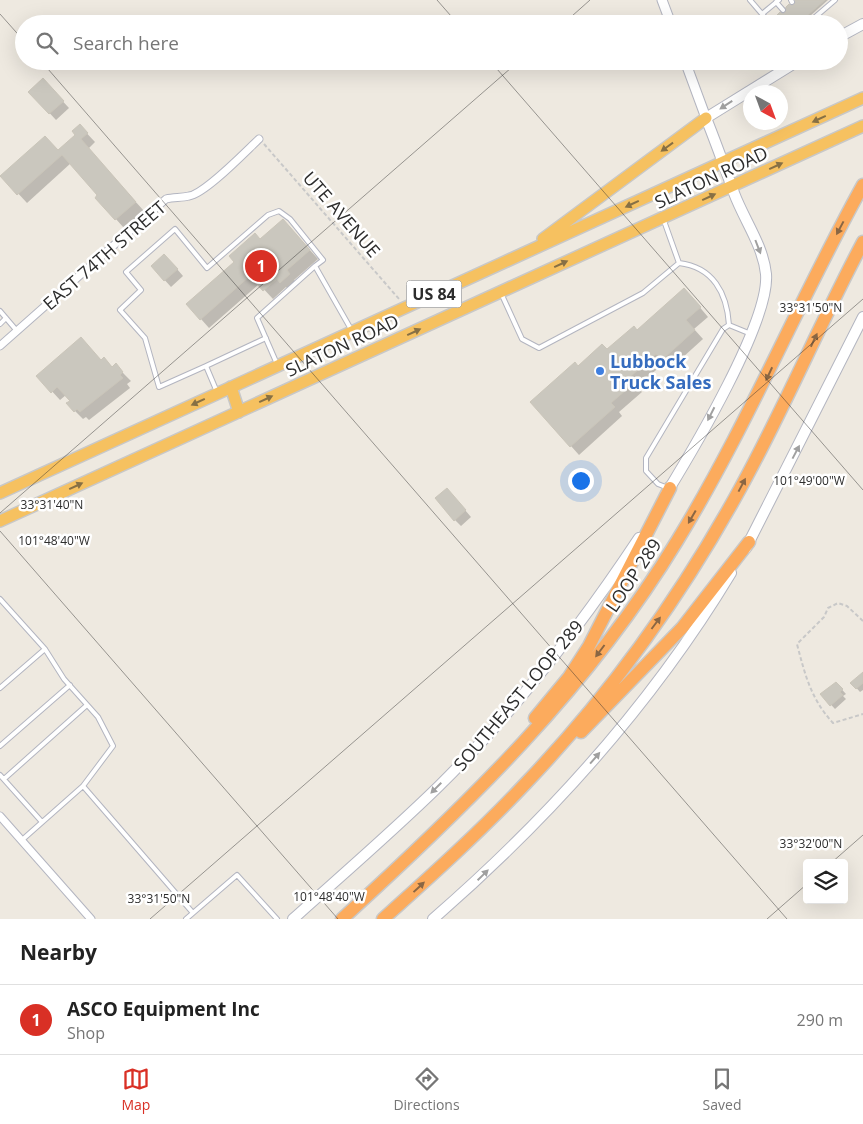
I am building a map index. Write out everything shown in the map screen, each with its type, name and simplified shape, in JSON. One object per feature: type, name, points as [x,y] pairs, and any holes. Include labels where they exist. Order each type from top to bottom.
[{"type":"highway","name":"SLATON ROAD","points":[[0,493],[863,98]]},
{"type":"highway","points":[[499,265],[574,217],[706,118]]},
{"type":"highway","name":"SLATON ROAD","points":[[0,521],[863,126]]},
{"type":"highway","name":"LOOP 289","points":[[342,919],[487,783],[554,708],[626,618],[677,543],[756,400],[804,298],[863,185]]},
{"type":"highway","points":[[526,783],[614,679],[690,574],[742,486],[863,242]]},
{"type":"highway","points":[[230,387],[239,412]]},
{"type":"highway","points":[[411,856],[502,756],[569,676],[607,614],[670,488]]},
{"type":"highway","points":[[383,919],[468,841],[635,678],[682,628],[750,542]]},
{"type":"main road","points":[[848,32],[863,24]]},
{"type":"main road","points":[[706,118],[783,70]]},
{"type":"main road","name":"SOUTHEAST LOOP 289","points":[[293,919],[434,791],[522,697],[581,622],[627,556],[670,488],[711,415],[763,306],[766,273],[752,232],[706,118]]},
{"type":"main road","points":[[433,919],[513,846],[600,753],[682,649],[750,542],[863,317]]},
{"type":"street","points":[[662,0],[668,15]]},
{"type":"street","points":[[688,70],[706,118]]},
{"type":"street","name":"EAST 74TH STREET","points":[[0,346],[166,199],[190,196],[203,190],[259,139]]},
{"type":"street","points":[[0,816],[92,919]]},
{"type":"lane","points":[[750,0],[762,14],[777,1],[783,10]]},
{"type":"lane","points":[[824,0],[829,5]]},
{"type":"lane","points":[[818,15],[835,0]]},
{"type":"lane","points":[[816,8],[820,13]]},
{"type":"lane","points":[[266,338],[159,387],[145,338],[120,310],[141,290],[126,272],[174,228],[207,268],[268,215],[279,212],[290,220],[323,260],[257,318],[266,338],[278,365]]},
{"type":"lane","points":[[663,218],[679,263]]},
{"type":"lane","points":[[500,292],[522,339],[538,348],[643,293],[679,263]]},
{"type":"lane","points":[[679,263],[701,269],[716,285],[728,305],[729,325]]},
{"type":"lane","points":[[315,266],[352,331]]},
{"type":"lane","points":[[0,311],[17,331]]},
{"type":"lane","points":[[0,324],[6,318]]},
{"type":"lane","points":[[729,325],[751,334]]},
{"type":"lane","points":[[670,488],[658,484],[646,470],[646,458],[723,329],[729,325]]},
{"type":"lane","points":[[206,366],[218,393]]},
{"type":"lane","points":[[0,599],[45,649],[70,685],[98,717],[114,746],[82,786],[22,840]]},
{"type":"lane","points":[[0,688],[45,649]]},
{"type":"lane","points":[[0,746],[70,685]]},
{"type":"lane","points":[[4,779],[87,705]]},
{"type":"lane","points":[[0,774],[42,822]]},
{"type":"lane","points":[[82,786],[193,913]]},
{"type":"lane","points":[[186,919],[237,875],[277,919]]},
{"type":"path","name":"UTE AVENUE","points":[[259,139],[406,306]]},
{"type":"path","points":[[863,621],[847,606],[838,603],[828,608],[824,617],[796,644],[808,686],[820,708],[833,723],[863,714]]},
{"type":"building","points":[[795,0],[825,0],[808,15],[777,15],[780,12],[785,13],[786,7],[789,4],[794,5]]},
{"type":"building","points":[[43,78],[64,101],[49,114],[28,92]]},
{"type":"building","points":[[80,124],[88,133],[81,139],[136,202],[115,220],[95,198],[97,195],[62,155],[17,195],[0,176],[45,136],[58,150],[75,135],[72,131]]},
{"type":"building","points":[[283,219],[310,250],[287,270],[290,274],[280,283],[277,279],[263,291],[250,276],[200,320],[186,304],[234,262],[229,256],[255,233],[260,239]]},
{"type":"building","points":[[164,254],[178,269],[164,281],[151,266]]},
{"type":"building","name":"Lubbock Truck Sales","points":[[684,288],[701,307],[686,320],[695,330],[662,360],[656,354],[630,377],[634,383],[611,403],[615,407],[570,447],[530,402],[575,362],[578,366],[602,344],[607,349],[634,326],[637,330]]},
{"type":"building","points":[[81,337],[101,360],[104,357],[112,367],[116,363],[123,372],[120,375],[123,378],[80,412],[77,409],[74,412],[66,403],[70,401],[57,387],[51,393],[36,376]]},
{"type":"building","points":[[447,488],[466,510],[454,521],[435,498]]},
{"type":"building","points":[[863,672],[863,683],[856,689],[850,683]]},
{"type":"building","points":[[836,682],[843,689],[840,692],[843,695],[830,706],[820,694]]},
{"type":"place","name":"ASCO Equipment Inc","points":[[261,266]]},
{"type":"place","name":"Lubbock Truck Sales","points":[[600,371]]}]
